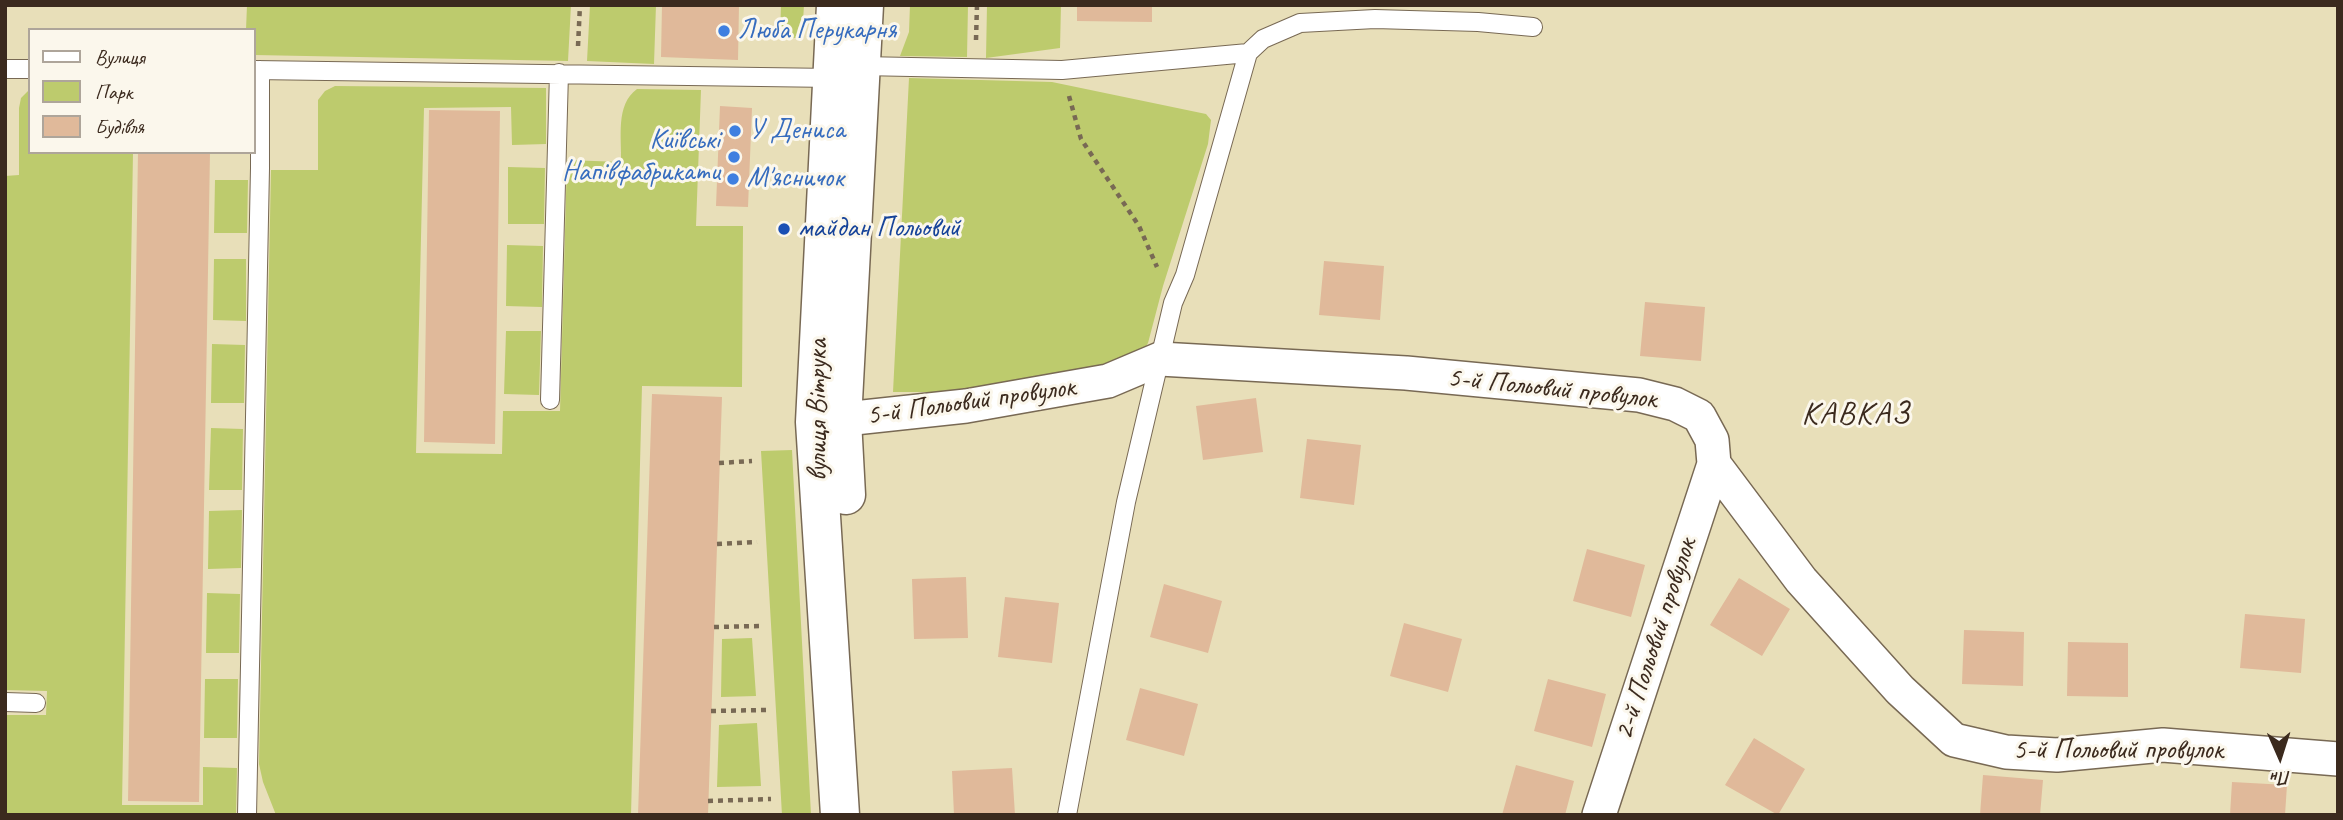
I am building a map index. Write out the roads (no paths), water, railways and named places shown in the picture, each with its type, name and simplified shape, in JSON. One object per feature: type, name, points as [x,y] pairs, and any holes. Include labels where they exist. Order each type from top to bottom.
[{"type":"main road","name":"вулиця Вітрука","points":[[836,5],[847,72]]},
{"type":"main road","name":"вулиця Вітрука","points":[[840,815],[828,421],[847,72],[864,5]]},
{"type":"main road","name":"вулиця Вітрука","points":[[828,421],[865,815]]},
{"type":"street","name":"5-й Польовий провулок","points":[[828,421],[966,406],[1108,381],[1160,359],[1406,373],[1639,396],[1675,404],[1699,416],[1712,440],[1714,464],[1810,590],[1900,690],[1954,740],[2006,752],[2057,755],[2163,745],[2338,759]]},
{"type":"street","name":"2-й Польовий провулок","points":[[1599,815],[1714,464]]},
{"type":"lane","points":[[1067,815],[1126,502],[1174,303],[1185,275],[1248,53],[1263,39],[1300,23],[1375,19],[1478,22],[1533,27]]},
{"type":"lane","points":[[247,815],[260,206],[257,70],[568,73],[1062,70],[1248,53]]},
{"type":"lane","points":[[5,69],[28,69]]},
{"type":"lane","points":[[550,400],[568,73]]},
{"type":"lane","points":[[5,702],[36,703]]},
{"type":"place","name":"Люба Перукарня","points":[[724,31]]},
{"type":"place","name":"У Дениса","points":[[735,131]]},
{"type":"place","name":"Київські Напівфабрикати","points":[[734,157]]},
{"type":"place","name":"М'ясничок","points":[[733,179]]},
{"type":"place","name":"майдан Польовий","points":[[784,229]]},
{"type":"district","name":"КАВКАЗ","points":[[1856,415]]}]
